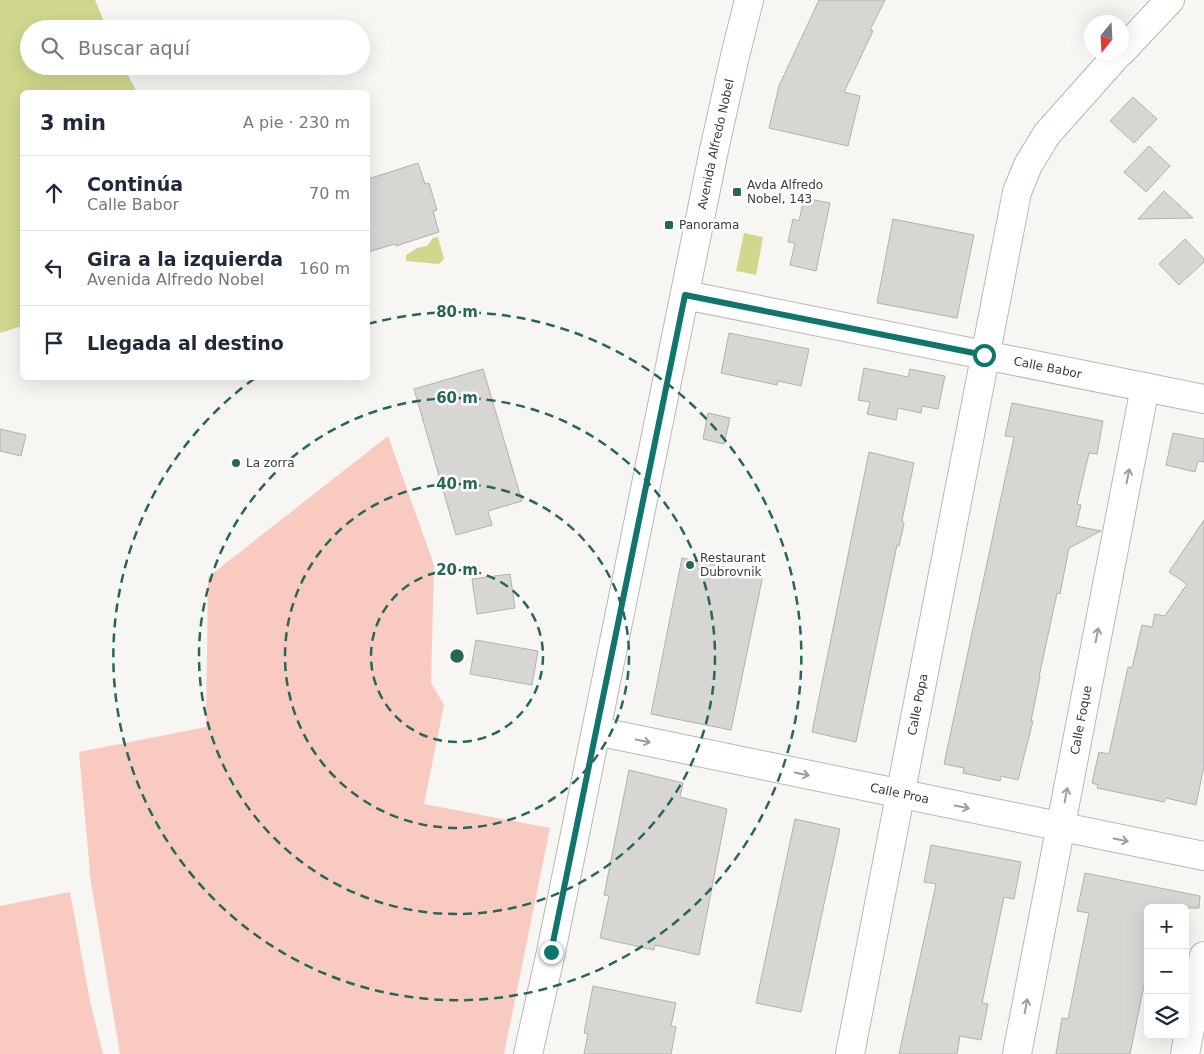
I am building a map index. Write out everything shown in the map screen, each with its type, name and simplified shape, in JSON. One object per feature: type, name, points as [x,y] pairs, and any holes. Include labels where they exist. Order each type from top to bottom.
[{"type":"street","name":"Avenida Alfredo Nobel","points":[[528,1054],[734,56],[750,0]]},
{"type":"street","name":"Calle Popa","points":[[1129,44],[1170,0]]},
{"type":"street","name":"Calle Popa","points":[[850,1054],[1012,211],[1028,165],[1046,134],[1114,60]]},
{"type":"street","name":"Calle Babor","points":[[685,295],[1204,399]]},
{"type":"street","name":"Calle Foque","points":[[1017,1054],[1145,387]]},
{"type":"street","name":"Calle Proa","points":[[596,731],[1060,828],[1204,856]]},
{"type":"street","points":[[1185,1054],[1204,956]]},
{"type":"shaded area","points":[[0,0],[95,0],[103,20],[20,20],[20,75],[128,75],[136,90],[20,90],[20,327],[0,333]]},
{"type":"shaded area","points":[[744,233],[763,237],[756,275],[736,271]]},
{"type":"shaded area","points":[[438,237],[444,259],[439,264],[406,261],[406,255],[417,248],[427,246],[433,238]]},
{"type":"shaded area","points":[[388,436],[434,565],[431,683],[444,705],[424,804],[550,828],[504,1054],[120,1054],[91,883],[79,752],[206,727],[208,577]]},
{"type":"shaded area","points":[[70,892],[90,1001],[103,1054],[0,1054],[0,906]]},
{"type":"building","points":[[819,0],[885,0],[870,30],[873,31],[844,92],[860,96],[848,146],[769,128],[779,86]]},
{"type":"building","points":[[1133,97],[1157,119],[1134,143],[1110,121]]},
{"type":"building","points":[[1149,146],[1170,166],[1146,192],[1124,172]]},
{"type":"building","points":[[418,163],[425,184],[429,183],[437,210],[433,211],[439,232],[396,246],[395,244],[370,251],[370,178]]},
{"type":"building","points":[[1164,191],[1193,218],[1138,219]]},
{"type":"building","points":[[804,198],[830,203],[816,271],[790,265],[795,243],[788,242],[793,219],[799,221]]},
{"type":"building","points":[[893,219],[974,235],[957,318],[877,303]]},
{"type":"building","points":[[1185,239],[1204,259],[1204,262],[1179,285],[1159,264]]},
{"type":"building","points":[[729,333],[809,349],[801,386],[778,381],[777,385],[721,373]]},
{"type":"building","points":[[864,368],[908,377],[910,369],[945,376],[938,409],[922,406],[921,413],[898,408],[896,420],[867,414],[870,402],[858,400]]},
{"type":"building","points":[[483,369],[522,501],[488,511],[492,525],[456,535],[414,389]]},
{"type":"building","points":[[1012,403],[1103,421],[1097,454],[1089,453],[1077,504],[1081,505],[1076,526],[1101,531],[1069,548],[1060,594],[1057,593],[1039,677],[1031,721],[1033,721],[1018,780],[1001,776],[1000,781],[963,773],[964,768],[944,764],[1014,437],[1005,436]]},
{"type":"building","points":[[708,413],[730,418],[724,444],[703,439]]},
{"type":"building","points":[[0,429],[26,435],[21,456],[0,451]]},
{"type":"building","points":[[1173,433],[1204,439],[1204,462],[1198,461],[1195,472],[1166,465]]},
{"type":"building","points":[[869,452],[914,463],[902,520],[904,524],[899,546],[897,545],[856,742],[812,732]]},
{"type":"building","points":[[1204,520],[1204,766],[1196,805],[1166,798],[1164,802],[1097,788],[1098,785],[1092,783],[1099,752],[1109,754],[1128,667],[1132,668],[1142,625],[1152,627],[1155,614],[1165,616],[1187,584],[1169,572]]},
{"type":"building","points":[[682,558],[763,575],[731,730],[651,714]]},
{"type":"building","points":[[510,574],[515,608],[477,614],[472,579]]},
{"type":"building","points":[[476,640],[538,651],[532,685],[470,674]]},
{"type":"building","points":[[629,770],[683,783],[680,797],[727,809],[699,955],[655,945],[654,950],[600,938],[609,896],[604,895]]},
{"type":"building","points":[[795,819],[840,829],[801,1012],[756,1003]]},
{"type":"building","points":[[931,845],[1021,862],[1014,899],[1004,897],[982,1003],[988,1004],[981,1040],[960,1036],[957,1054],[899,1054],[936,884],[924,882]]},
{"type":"building","points":[[1085,873],[1200,896],[1199,908],[1189,908],[1189,904],[1144,904],[1144,986],[1130,1054],[1056,1054],[1062,1018],[1068,1019],[1089,913],[1077,911]]},
{"type":"building","points":[[593,986],[676,1003],[671,1026],[676,1027],[671,1054],[584,1054],[588,1034],[584,1033]]},
{"type":"place","name":"Avda Alfredo Nobel, 143","points":[[737,192]]},
{"type":"place","name":"Panorama","points":[[669,225]]},
{"type":"place","name":"La zorra","points":[[236,463]]},
{"type":"place","name":"Restaurant Dubrovnik","points":[[690,565]]},
{"type":"route","points":[[551,952],[685,295],[984,355]]}]
